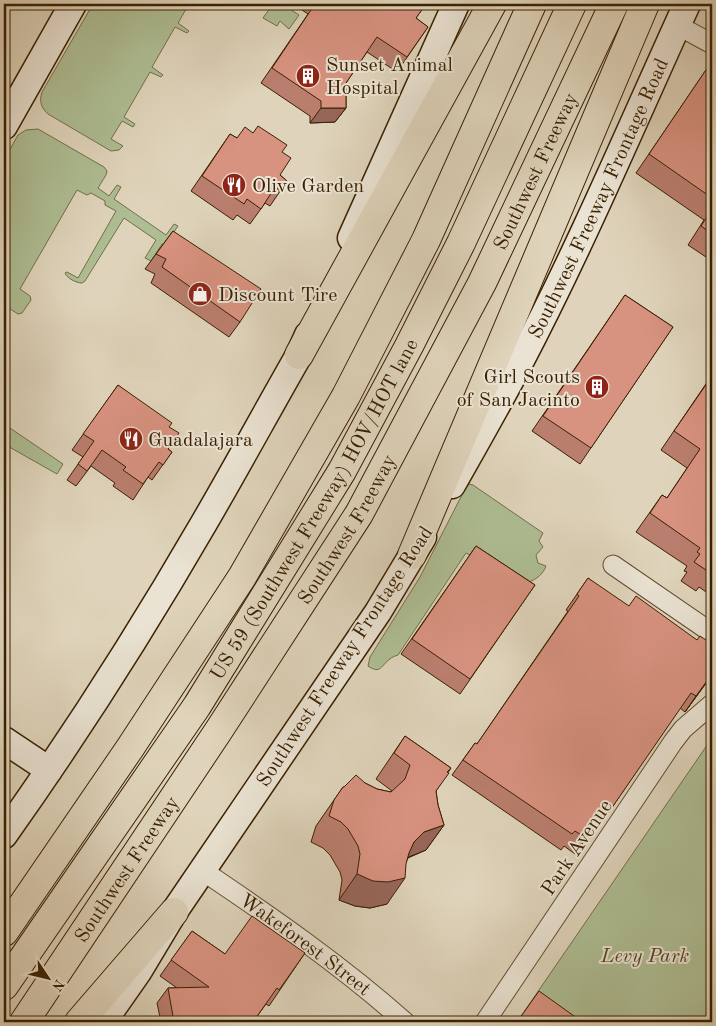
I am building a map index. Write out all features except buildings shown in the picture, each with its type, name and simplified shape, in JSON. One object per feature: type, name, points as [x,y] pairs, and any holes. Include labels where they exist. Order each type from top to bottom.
[{"type":"highway","points":[[298,355],[492,4]]},
{"type":"highway","points":[[4,932],[130,748],[242,577],[346,396],[426,240],[532,4]]},
{"type":"highway","name":"US 59 (Southwest Freeway) HOV/HOT lane","points":[[4,986],[196,706],[342,471],[457,252],[572,4]]},
{"type":"highway","name":"Southwest Freeway","points":[[24,1022],[219,730],[359,514],[482,283],[614,4]]},
{"type":"highway","points":[[412,555],[645,4]]},
{"type":"highway","points":[[79,1022],[174,912]]},
{"type":"main road","points":[[4,126],[74,4]]},
{"type":"main road","points":[[4,836],[49,770],[145,620],[203,524],[298,355],[456,4]]},
{"type":"main road","name":"Southwest Freeway Frontage Road","points":[[103,1022],[138,972],[174,912],[368,627],[412,555],[522,357],[601,193],[682,15]]},
{"type":"main road","points":[[4,740],[49,770]]},
{"type":"street","points":[[682,15],[712,44]]},
{"type":"street","points":[[613,565],[712,633]]},
{"type":"street","name":"Park Avenue","points":[[485,1022],[672,742],[683,729],[712,704]]},
{"type":"street","name":"Wakeforest Street","points":[[203,871],[318,952],[363,986],[405,1022]]},
{"type":"green space","points":[[93,4],[189,4],[178,23],[189,31],[187,33],[175,27],[152,67],[163,75],[161,77],[150,72],[124,117],[135,124],[133,127],[122,121],[111,139],[123,146],[119,150],[111,151],[48,114],[42,107],[42,92]]},
{"type":"green space","points":[[264,4],[282,4],[299,15],[289,29],[280,21],[277,26],[263,18],[270,8]]},
{"type":"green space","points":[[38,129],[104,167],[107,171],[106,175],[98,188],[109,196],[117,185],[121,187],[114,199],[166,235],[174,224],[178,226],[165,245],[162,244],[151,261],[145,258],[156,240],[124,218],[85,281],[82,283],[77,282],[65,273],[67,272],[78,278],[116,211],[105,205],[105,201],[91,193],[87,195],[77,190],[20,289],[30,296],[31,300],[22,313],[18,314],[4,305],[4,160],[18,135],[26,130]]},
{"type":"green space","points":[[4,424],[63,464],[57,474],[4,444]]},
{"type":"green space","points":[[469,484],[543,533],[539,541],[543,547],[536,555],[538,563],[546,566],[545,569],[539,576],[529,582],[483,563],[466,553],[398,655],[387,661],[381,668],[372,669],[368,666],[370,657],[420,577]]},
{"type":"green space","name":"Levy Park","points":[[712,738],[712,1022],[517,1022],[528,1006]]},
{"type":"place","name":"Sunset Animal Hospital","points":[[308,76]]},
{"type":"place","name":"Olive Garden","points":[[234,185]]},
{"type":"place","name":"Discount Tire","points":[[200,294]]},
{"type":"place","name":"Girl Scouts of San Jacinto","points":[[597,387]]},
{"type":"place","name":"Guadalajara","points":[[131,439]]}]
